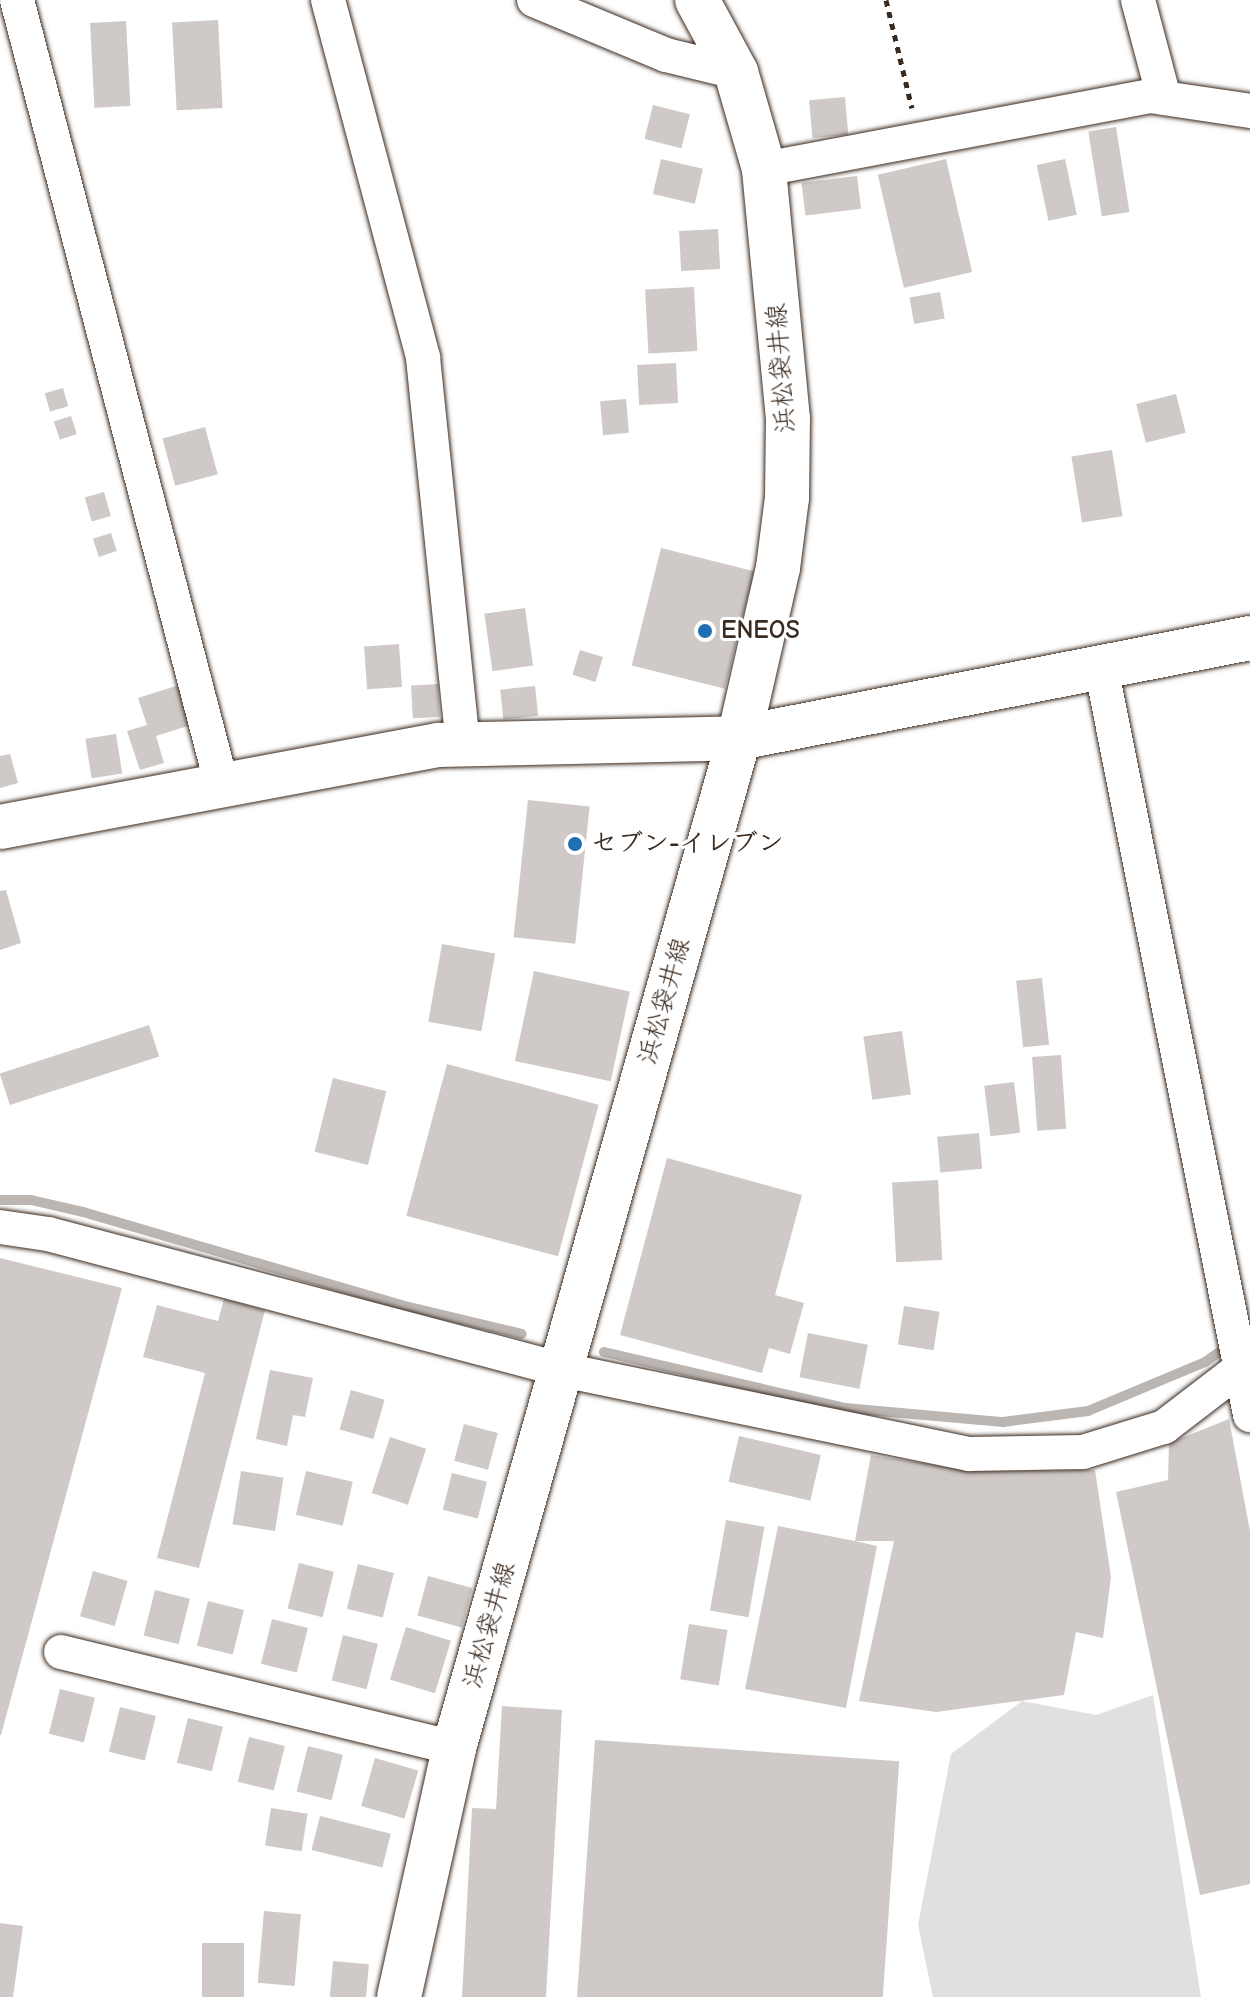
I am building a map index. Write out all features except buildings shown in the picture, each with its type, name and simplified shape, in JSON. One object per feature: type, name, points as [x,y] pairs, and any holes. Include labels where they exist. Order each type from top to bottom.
[{"type":"main road","name":"浜松袋井線","points":[[399,1997],[454,1748],[739,738],[778,568],[787,498],[788,419],[764,169],[736,72],[697,0]]},
{"type":"main road","points":[[0,827],[463,744],[739,738],[1250,638]]},
{"type":"street","points":[[17,0],[222,786]]},
{"type":"street","points":[[328,0],[423,358],[463,744]]},
{"type":"street","points":[[534,0],[666,55],[736,72]]},
{"type":"street","points":[[1138,0],[1164,98]]},
{"type":"street","points":[[764,169],[1150,96],[1250,111]]},
{"type":"street","points":[[1101,667],[1247,1364],[1250,1415]]},
{"type":"street","points":[[0,1227],[48,1234],[563,1370],[969,1454],[1096,1448],[1164,1427],[1247,1364]]},
{"type":"street","points":[[61,1652],[454,1748]]},
{"type":"path","points":[[886,0],[920,140]]},
{"type":"shaded area","points":[[1153,1695],[1201,1997],[933,1997],[918,1925],[951,1754],[1022,1701],[1096,1715]]},
{"type":"waterway","points":[[0,1200],[31,1200],[83,1212],[401,1305],[522,1334]]},
{"type":"waterway","points":[[604,1352],[845,1408],[1003,1422],[1088,1411],[1205,1362],[1231,1344]]},
{"type":"place","name":"ENEOS","points":[[705,631]]},
{"type":"place","name":"セブン-イレブン","points":[[575,844]]}]
